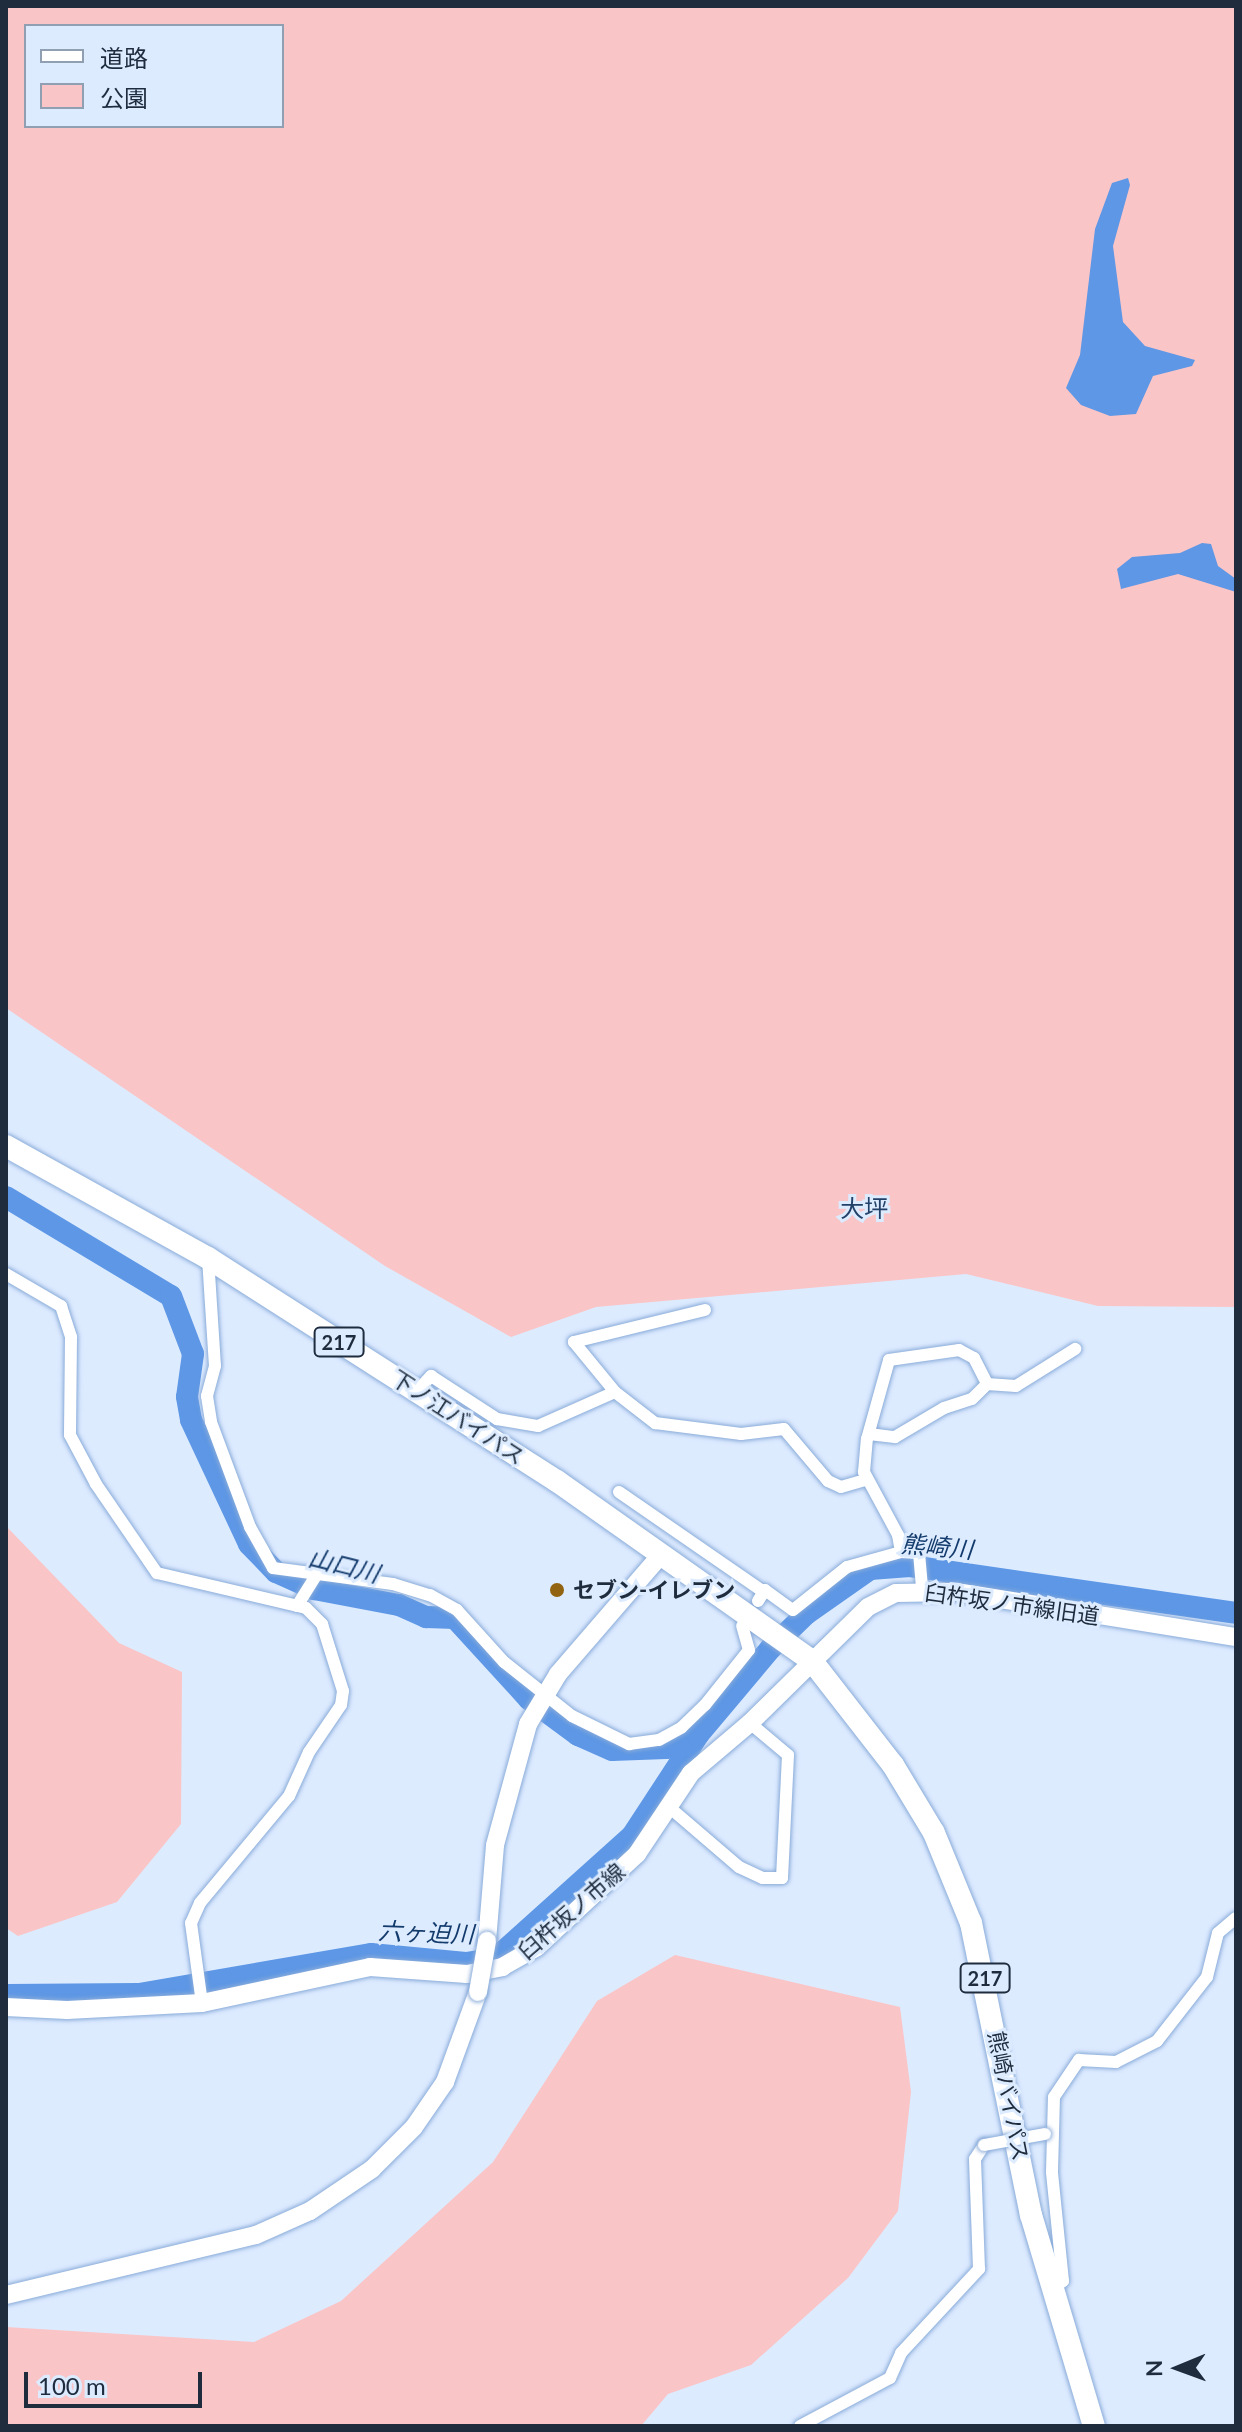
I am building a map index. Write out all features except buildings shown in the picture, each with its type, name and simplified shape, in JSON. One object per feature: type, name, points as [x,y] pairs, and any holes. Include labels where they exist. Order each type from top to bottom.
[{"type":"highway","name":"下ノ江バイパス","points":[[6,1146],[208,1258],[417,1391],[767,1625],[812,1661]]},
{"type":"highway","name":"熊崎バイパス","points":[[812,1661],[893,1765],[934,1833],[971,1923],[1051,2290],[1094,2426]]},
{"type":"main road","points":[[545,1695],[651,1549]]},
{"type":"main road","name":"臼杵坂ノ市線旧道","points":[[812,1661],[868,1607],[896,1593],[922,1586],[1236,1637]]},
{"type":"main road","name":"臼杵坂ノ市線","points":[[6,2007],[67,2010],[202,1998],[370,1967],[467,1974],[502,1967],[537,1947],[637,1854],[691,1773],[750,1723],[812,1661]]},
{"type":"main road","name":"臼杵坂ノ市線","points":[[6,2295],[256,2235],[310,2211],[372,2169],[414,2127],[445,2082],[478,1992],[487,1941],[495,1845],[508,1786],[530,1719],[545,1695]]},
{"type":"street","points":[[208,1258],[215,1366],[207,1396],[211,1422],[260,1550],[273,1568],[430,1595],[457,1610],[504,1662],[572,1716],[629,1744],[659,1740],[682,1727],[749,1650],[742,1626]]},
{"type":"street","points":[[6,1274],[61,1306],[71,1337],[70,1435],[96,1484],[157,1573],[299,1604],[322,1624],[343,1691],[341,1705],[309,1752],[289,1796],[200,1903],[191,1923],[202,1998]]},
{"type":"street","points":[[705,1310],[574,1342],[615,1392],[655,1423],[741,1434],[784,1429],[828,1481],[841,1487],[866,1480]]},
{"type":"street","points":[[869,1434],[899,1436],[944,1408],[972,1399],[987,1384],[1016,1386],[1075,1349]]},
{"type":"street","points":[[901,1552],[886,1509],[866,1480],[869,1434],[889,1360],[959,1350],[974,1358],[987,1384]]},
{"type":"street","points":[[417,1391],[431,1376],[497,1419],[538,1426],[615,1392]]},
{"type":"street","points":[[619,1492],[716,1560],[761,1596],[793,1610],[847,1567],[901,1552],[920,1556],[922,1586]]},
{"type":"street","points":[[651,1549],[657,1521]]},
{"type":"street","points":[[702,1583],[716,1560]]},
{"type":"street","points":[[299,1604],[317,1576]]},
{"type":"street","points":[[669,1807],[739,1867],[763,1878],[782,1878],[788,1755],[750,1723]]},
{"type":"street","points":[[1051,2290],[1063,2281],[1050,2134],[1054,2097],[1079,2060],[1116,2062],[1157,2041],[1207,1977],[1218,1933],[1236,1918]]},
{"type":"street","points":[[800,2426],[890,2378],[901,2353],[979,2269],[975,2159],[984,2145],[1050,2134]]},
{"type":"green space","points":[[6,6],[1236,6],[1236,1307],[1098,1306],[966,1274],[596,1307],[511,1337],[385,1266],[6,1008]]},
{"type":"green space","points":[[6,1526],[119,1643],[182,1672],[181,1824],[117,1902],[18,1936],[6,1928]]},
{"type":"green space","points":[[675,1955],[900,2007],[911,2092],[898,2211],[848,2278],[751,2365],[668,2394],[641,2426],[6,2426],[6,2327],[254,2342],[341,2301],[493,2162],[597,2001]]},
{"type":"water","points":[[1128,178],[1130,185],[1113,246],[1123,322],[1145,346],[1195,360],[1192,366],[1153,376],[1136,414],[1110,416],[1081,405],[1066,388],[1080,355],[1095,229],[1112,183]]},
{"type":"water","points":[[1202,543],[1211,544],[1218,566],[1236,579],[1236,592],[1178,574],[1121,589],[1117,569],[1132,557],[1180,553]]},
{"type":"waterway","name":"山口川","points":[[6,1197],[171,1296],[193,1354],[187,1397],[191,1420],[249,1544],[276,1572],[314,1589],[399,1605],[426,1617],[455,1618],[529,1699],[578,1735],[612,1750],[666,1748],[697,1735]]},
{"type":"waterway","name":"六ヶ迫川","points":[[6,1995],[139,1994],[371,1954],[466,1963],[496,1958],[632,1836],[698,1735],[771,1648],[806,1614],[870,1569],[910,1566],[1236,1613]]},
{"type":"place","name":"セブン-イレブン","points":[[557,1590]]},
{"type":"district","name":"大坪","points":[[864,1208]]},
{"type":"water label","name":"熊崎川","points":[[937,1546]]}]
